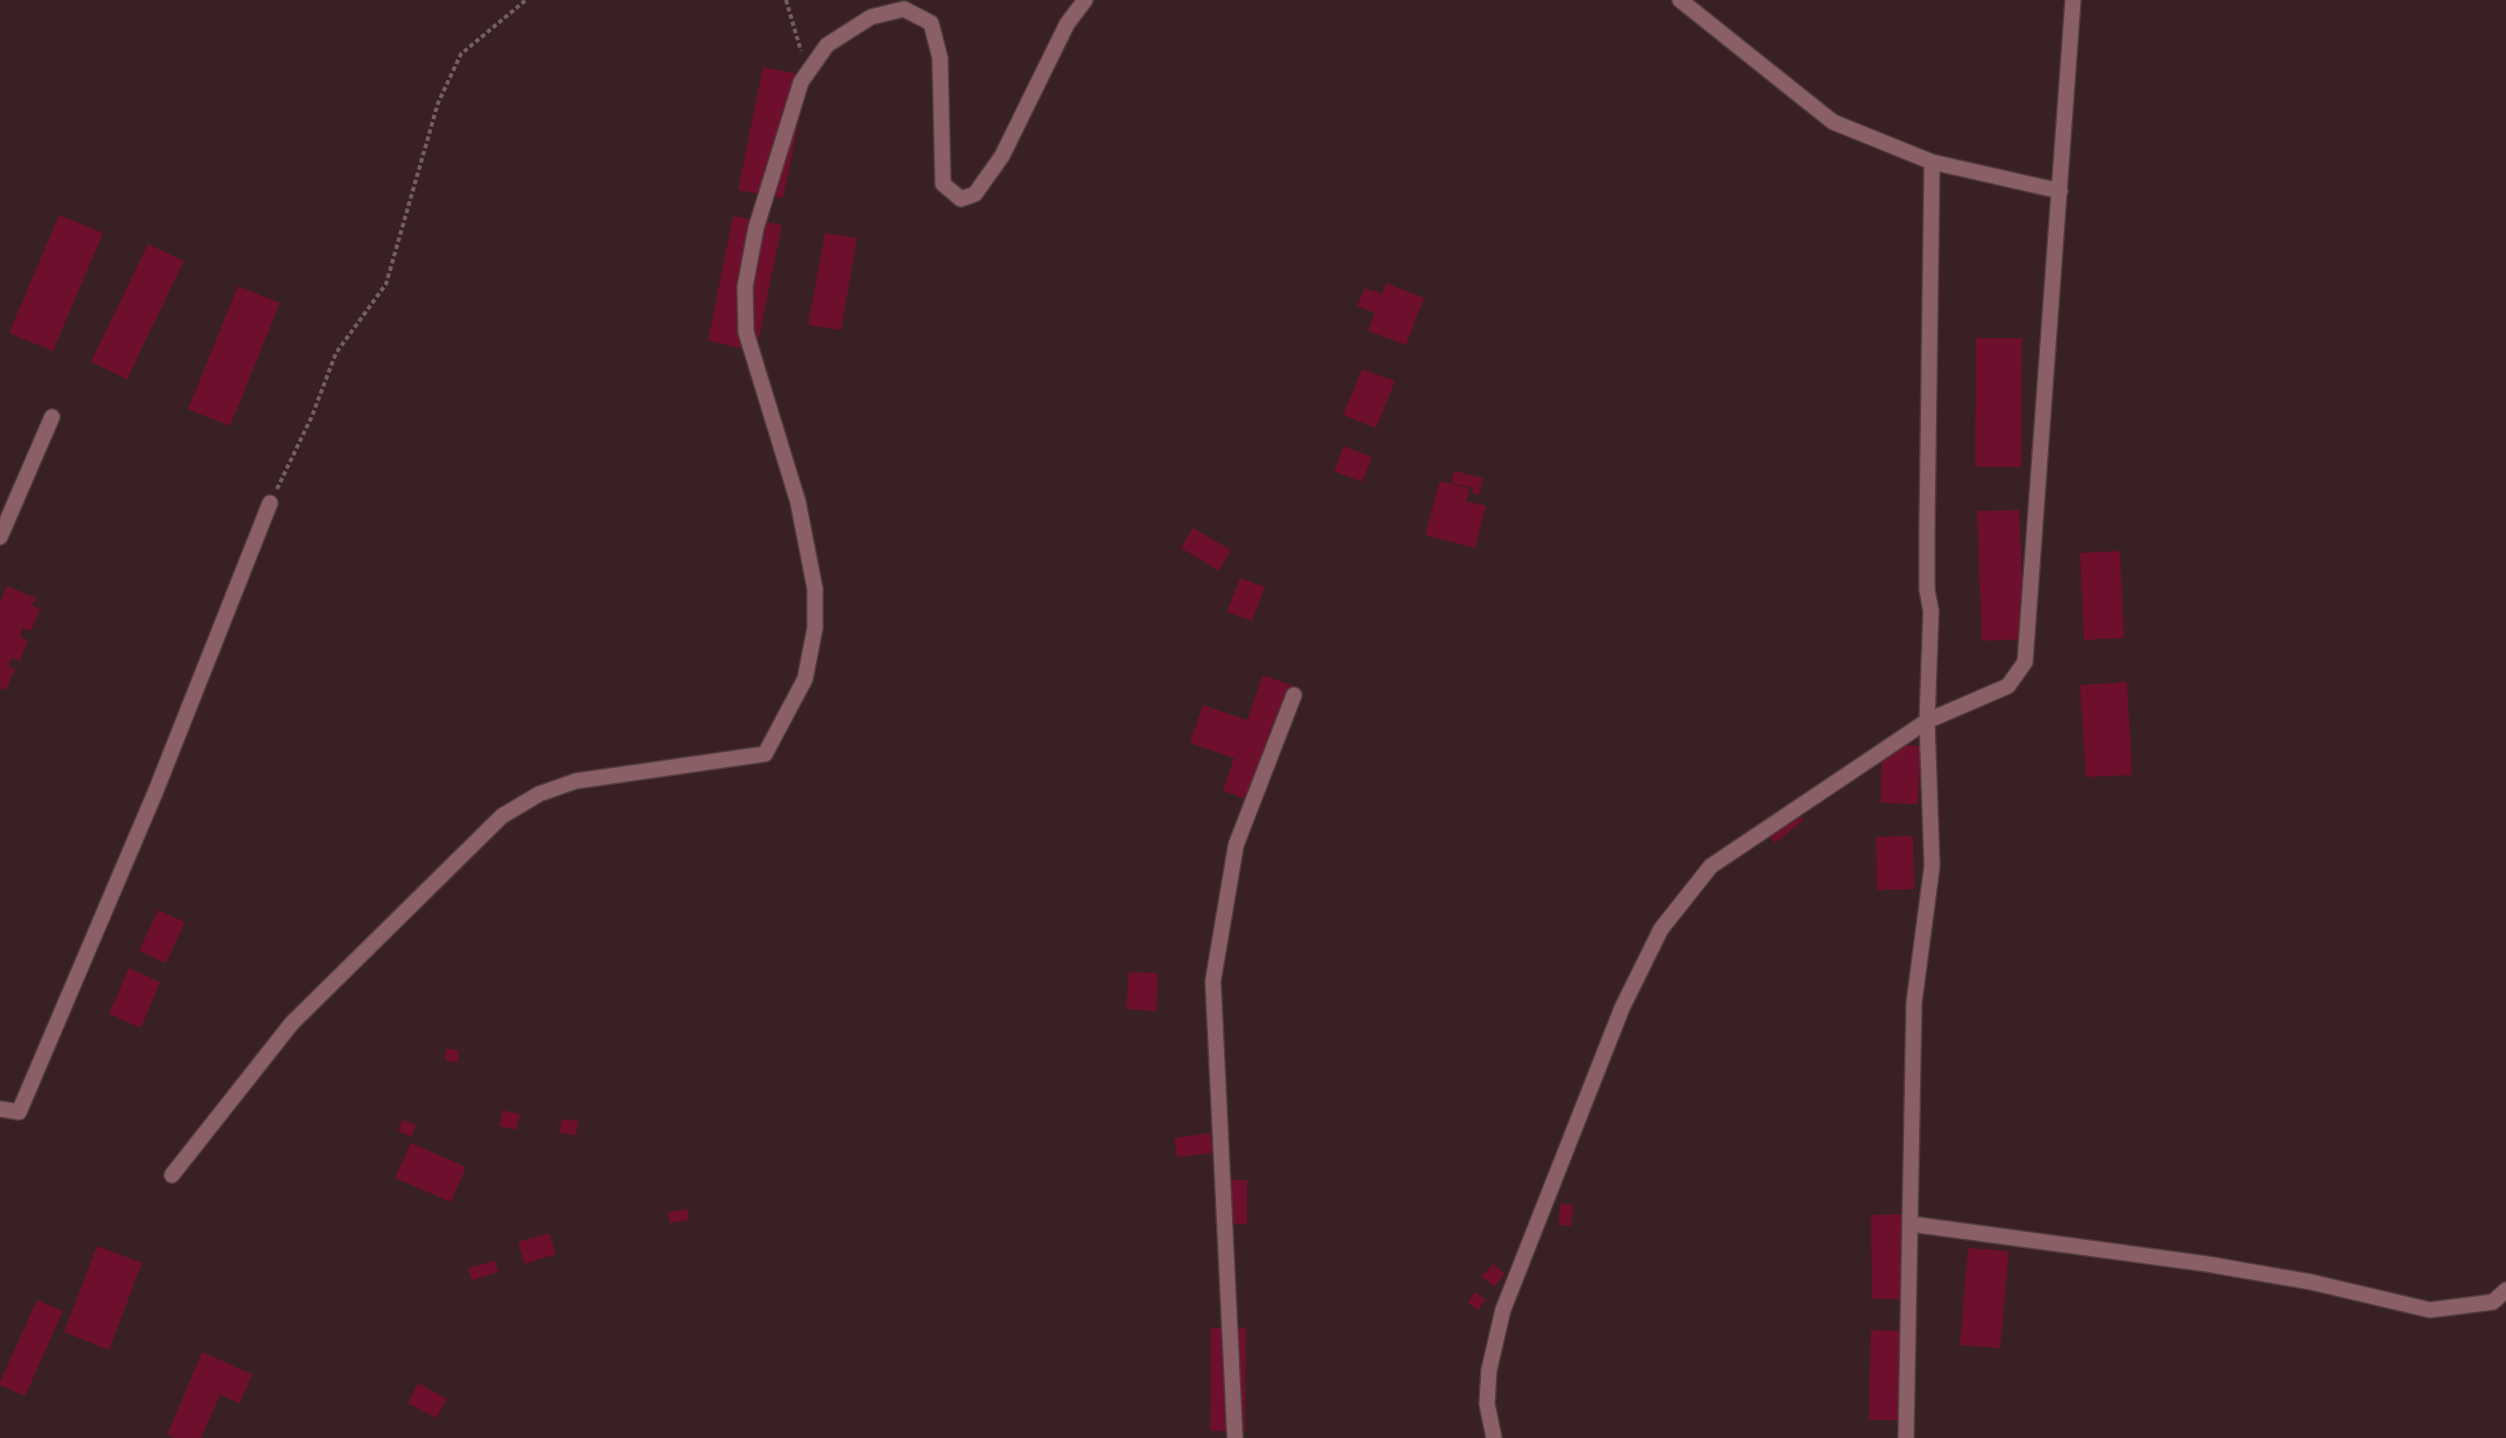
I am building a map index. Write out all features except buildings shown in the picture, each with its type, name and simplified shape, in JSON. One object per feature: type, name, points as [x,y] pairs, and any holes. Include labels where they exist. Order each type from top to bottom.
[{"type":"street","points":[[172,1175],[292,1023],[502,816],[539,794],[576,781],[765,754],[805,679],[815,628],[815,589],[798,502],[746,332],[745,287],[756,228],[801,82],[827,45],[871,17],[904,9],[931,23],[940,58],[943,184],[960,200],[975,194],[1002,156],[1067,24],[1084,0]]},
{"type":"street","points":[[1680,0],[1833,122],[1932,162],[2060,191]]},
{"type":"street","points":[[1494,1438],[1487,1404],[1489,1370],[1503,1310],[1622,1008],[1661,929],[1711,866],[1927,721],[2008,686],[2025,662],[2073,0]]},
{"type":"street","points":[[1906,1438],[1914,1003],[1932,866],[1927,721],[1931,611],[1927,590],[1927,527],[1932,162]]},
{"type":"street","points":[[0,537],[52,417]]},
{"type":"street","points":[[0,1109],[20,1112],[155,793],[270,503]]},
{"type":"street","points":[[1234,1438],[1213,981],[1236,845],[1294,695]]},
{"type":"street","points":[[1911,1224],[2242,1270],[2311,1282],[2430,1310],[2493,1302],[2506,1290]]},
{"type":"path","points":[[270,503],[312,417],[336,353],[386,284],[438,103],[462,54],[526,0]]},
{"type":"path","points":[[786,0],[808,72]]}]
